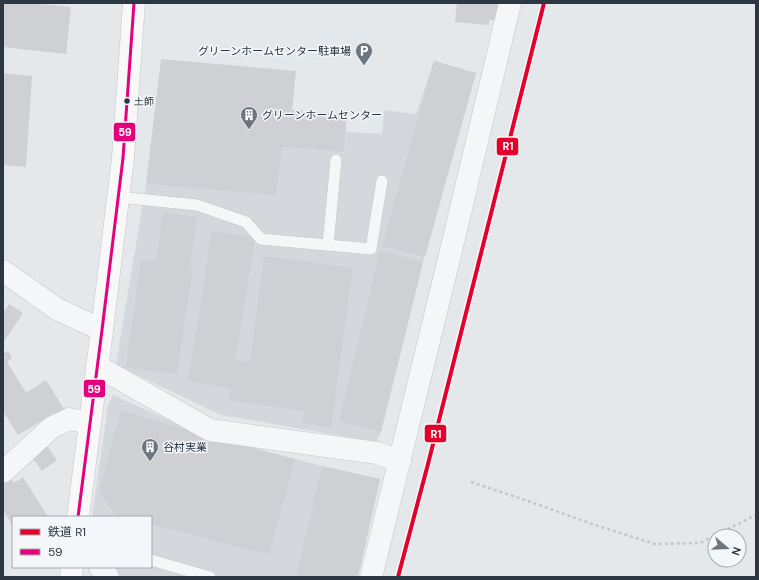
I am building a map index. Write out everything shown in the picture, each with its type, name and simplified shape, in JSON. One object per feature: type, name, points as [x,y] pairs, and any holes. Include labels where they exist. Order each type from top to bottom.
[{"type":"main road","points":[[78,516],[123,158],[134,3]]},
{"type":"street","points":[[371,577],[510,3]]},
{"type":"street","points":[[3,271],[57,309],[102,330]]},
{"type":"street","points":[[97,366],[210,430],[377,453],[400,461]]},
{"type":"street","points":[[3,472],[50,428],[69,419],[90,423]]},
{"type":"street","points":[[102,568],[108,577]]},
{"type":"lane","points":[[328,245],[336,160]]},
{"type":"lane","points":[[118,197],[197,205],[246,222],[261,239],[371,249],[382,181]]},
{"type":"lane","points":[[152,560],[179,573],[210,577]]},
{"type":"path","points":[[471,482],[595,525],[656,544],[700,543],[756,515]]},
{"type":"shaded area","points":[[434,61],[476,73],[423,262],[381,432],[376,442],[221,415],[116,365],[146,184],[276,194],[283,147],[344,152],[346,132],[382,134],[384,110],[416,114]]},
{"type":"shaded area","name":"谷村実業","points":[[113,395],[200,434],[322,466],[380,479],[358,577],[105,577],[99,568],[152,568],[152,516],[92,516],[108,405]]},
{"type":"building","points":[[3,3],[31,3],[71,7],[66,54],[3,47]]},
{"type":"building","points":[[457,3],[501,3],[496,20],[489,20],[489,25],[455,22]]},
{"type":"building","name":"グリーンホームセンター","points":[[161,59],[296,71],[292,110],[347,114],[344,152],[283,147],[276,195],[146,184]]},
{"type":"building","points":[[434,61],[476,73],[425,257],[382,246]]},
{"type":"building","points":[[3,73],[32,76],[26,167],[3,165]]},
{"type":"building","points":[[163,212],[197,217],[190,266],[193,267],[177,374],[126,367],[141,260],[156,262]]},
{"type":"building","points":[[212,231],[255,238],[235,360],[250,362],[264,256],[353,268],[331,427],[302,423],[304,411],[228,400],[231,388],[188,381]]},
{"type":"building","points":[[380,251],[423,262],[381,432],[339,421]]},
{"type":"building","points":[[9,304],[23,313],[3,343],[3,313]]},
{"type":"building","points":[[8,351],[12,358],[7,362],[26,393],[46,380],[64,409],[55,415],[54,413],[18,435],[3,411],[3,354]]},
{"type":"building","points":[[121,410],[200,434],[295,459],[269,555],[152,524],[152,516],[115,515],[99,491]]},
{"type":"building","points":[[47,446],[57,460],[42,471],[32,457]]},
{"type":"building","points":[[322,466],[380,479],[358,577],[296,577]]},
{"type":"building","points":[[23,477],[47,516],[12,516],[12,524],[3,510],[3,488],[5,487],[3,484],[11,479],[14,483]]},
{"type":"rail line","name":"R1","points":[[398,577],[428,464],[544,3]]},
{"type":"transit line","name":"59","points":[[78,516],[123,158],[134,3]]},
{"type":"place","name":"グリーンホームセンター駐車場","points":[[364,66]]},
{"type":"place","name":"土師","points":[[127,101]]},
{"type":"place","name":"グリーンホームセンター","points":[[249,130]]},
{"type":"place","name":"谷村実業","points":[[150,462]]}]
